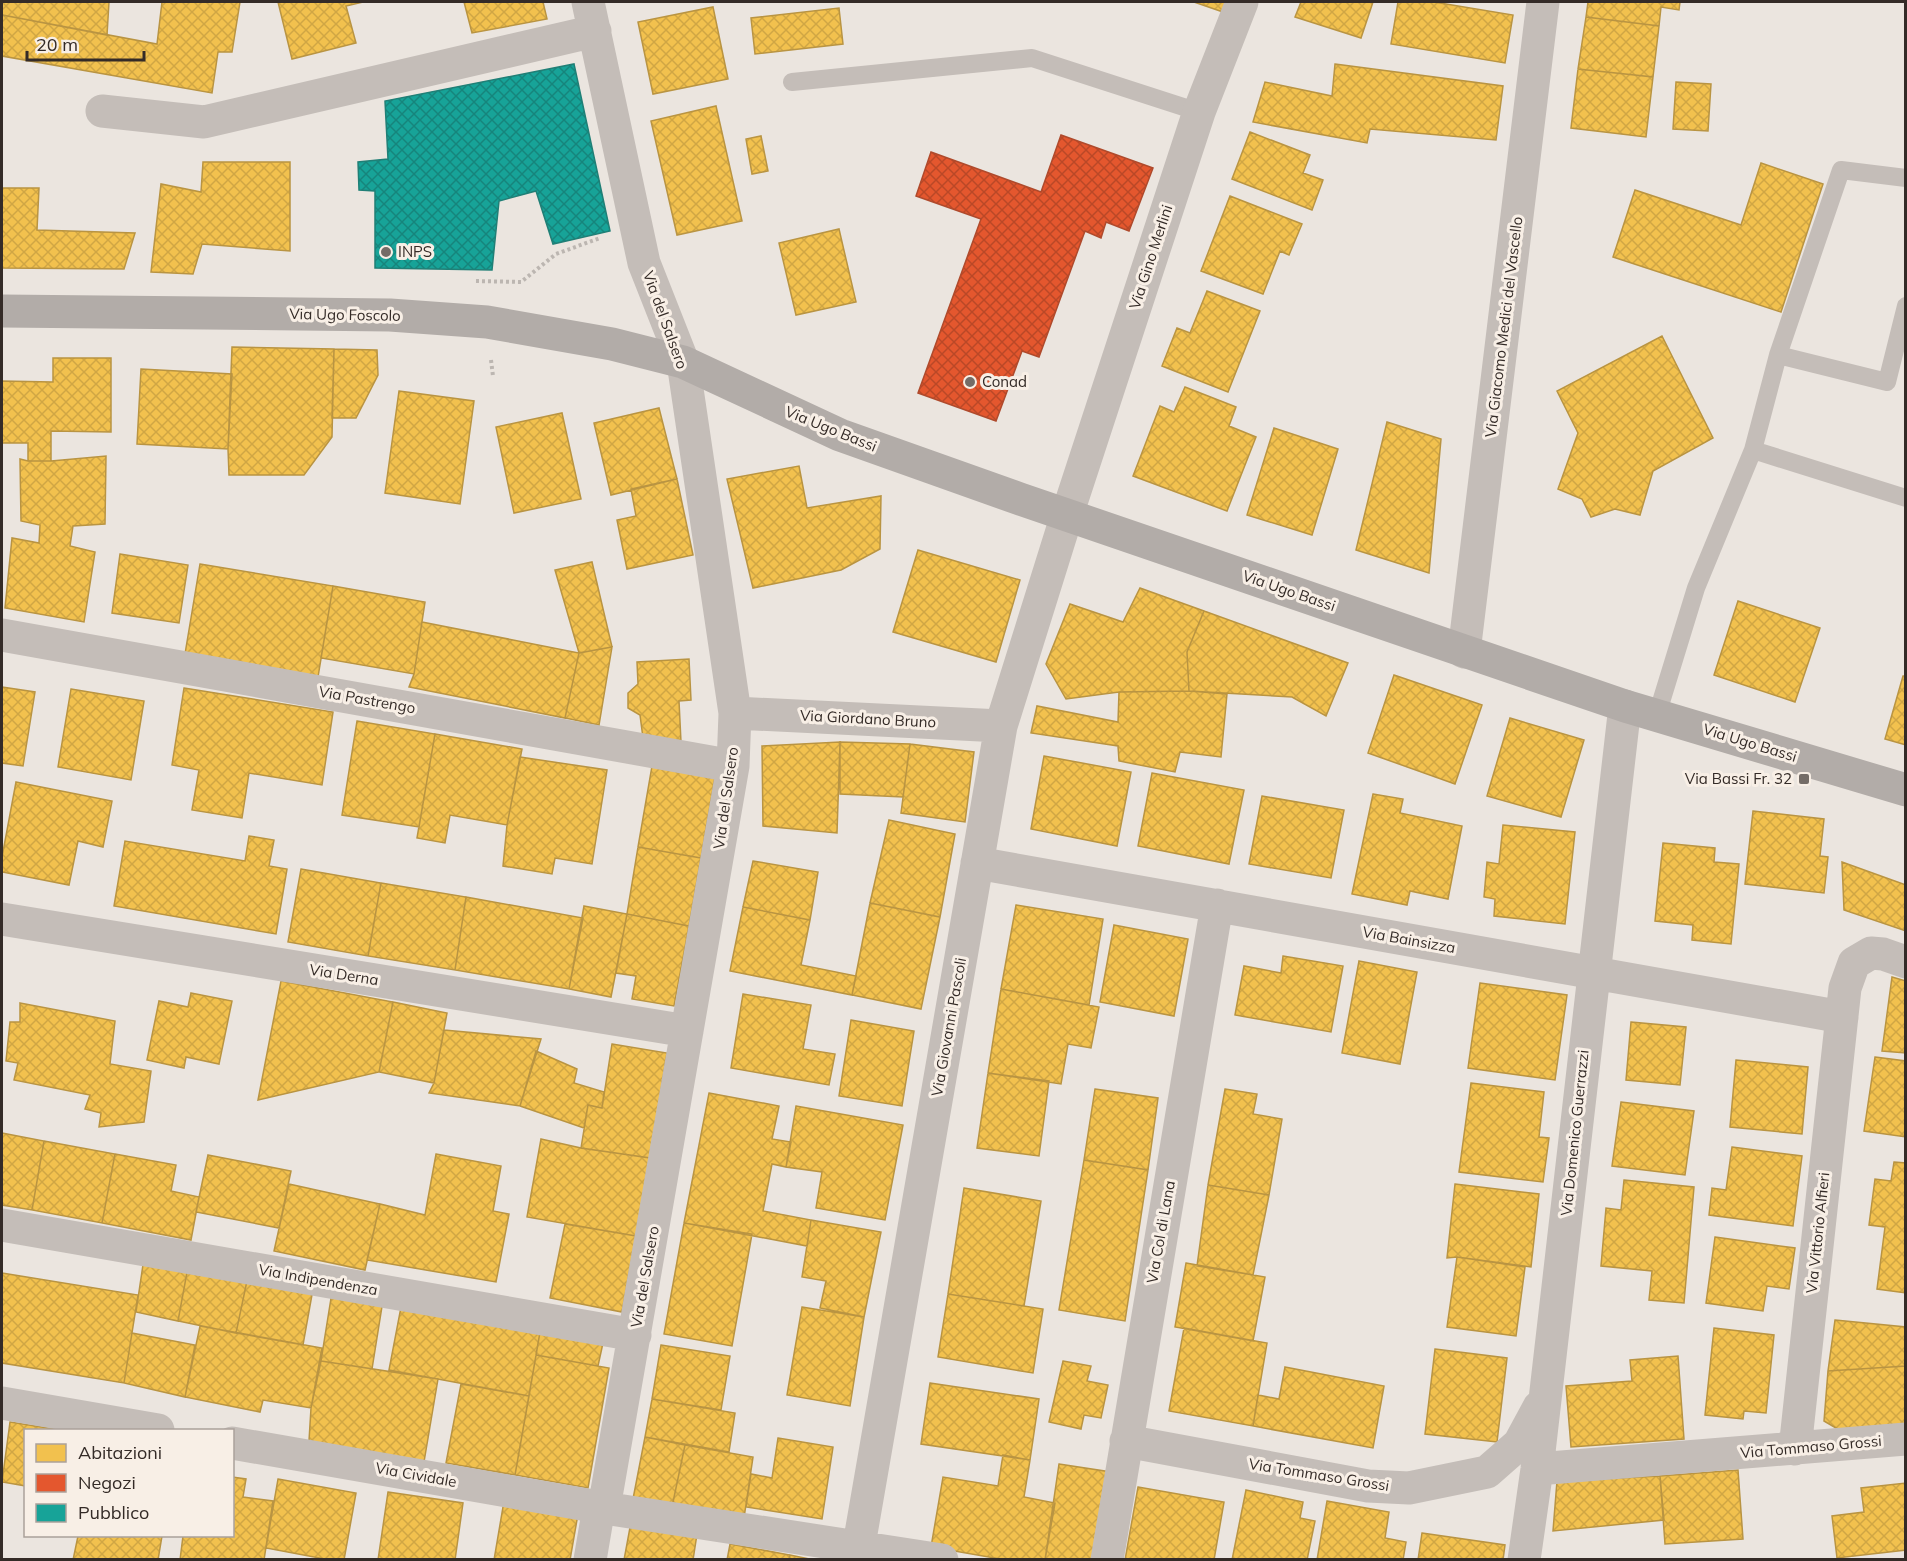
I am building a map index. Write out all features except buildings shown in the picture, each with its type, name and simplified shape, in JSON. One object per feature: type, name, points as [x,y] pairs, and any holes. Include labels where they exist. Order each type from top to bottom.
[{"type":"main road","name":"Via Ugo Foscolo","points":[[2,311],[390,315],[477,321],[612,344],[683,362]]},
{"type":"main road","name":"Via Ugo Bassi","points":[[683,362],[840,435],[1625,706],[1905,790]]},
{"type":"street","name":"Via Gino Merlini","points":[[1067,514],[1198,112],[1242,2]]},
{"type":"street","name":"Via Giacomo Medici del Vascello","points":[[1464,651],[1543,2]]},
{"type":"street","points":[[102,111],[204,122],[592,16]]},
{"type":"street","name":"Via del Salsero","points":[[590,1560],[635,1335],[733,766],[735,713],[683,362],[644,263],[592,16]]},
{"type":"street","name":"Via Giovanni Pascoli","points":[[859,1545],[1000,726],[1067,514]]},
{"type":"street","name":"Via Pastrengo","points":[[2,635],[733,766]]},
{"type":"street","name":"Via Domenico Guerrazzi","points":[[1524,1560],[1546,1395],[1625,706]]},
{"type":"street","name":"Via Giordano Bruno","points":[[735,713],[1000,726]]},
{"type":"street","name":"Via Bainsizza","points":[[977,863],[1842,1017]]},
{"type":"street","name":"Via Col di Lana","points":[[1107,1560],[1217,905]]},
{"type":"street","name":"Via Derna","points":[[2,919],[687,1031]]},
{"type":"street","name":"Via Vittorio Alfieri","points":[[1795,1449],[1845,988],[1854,963],[1871,953],[1883,954],[1905,962]]},
{"type":"street","name":"Via Indipendenza","points":[[2,1225],[635,1335]]},
{"type":"street","name":"Via Tommaso Grossi","points":[[1126,1441],[1368,1486],[1409,1488],[1487,1472],[1519,1444],[1546,1395]]},
{"type":"street","points":[[2,1403],[147,1429]]},
{"type":"street","name":"Via Tommaso Grossi","points":[[1537,1469],[1905,1438]]},
{"type":"street","name":"Via Cividale","points":[[234,1443],[602,1508],[859,1545],[942,1560]]},
{"type":"lane","points":[[792,82],[1032,58],[1198,112]]},
{"type":"lane","points":[[1657,715],[1696,588],[1753,450],[1778,355],[1841,170],[1905,178]]},
{"type":"lane","points":[[1778,355],[1887,382],[1905,306]]},
{"type":"lane","points":[[1753,450],[1905,498]]},
{"type":"path","points":[[470,281],[521,282],[556,254],[637,226]]},
{"type":"place","name":"INPS","points":[[386,252]]},
{"type":"place","name":"Conad","points":[[970,382]]},
{"type":"place","name":"Via Bassi Fr. 32","points":[[1804,779]]}]
